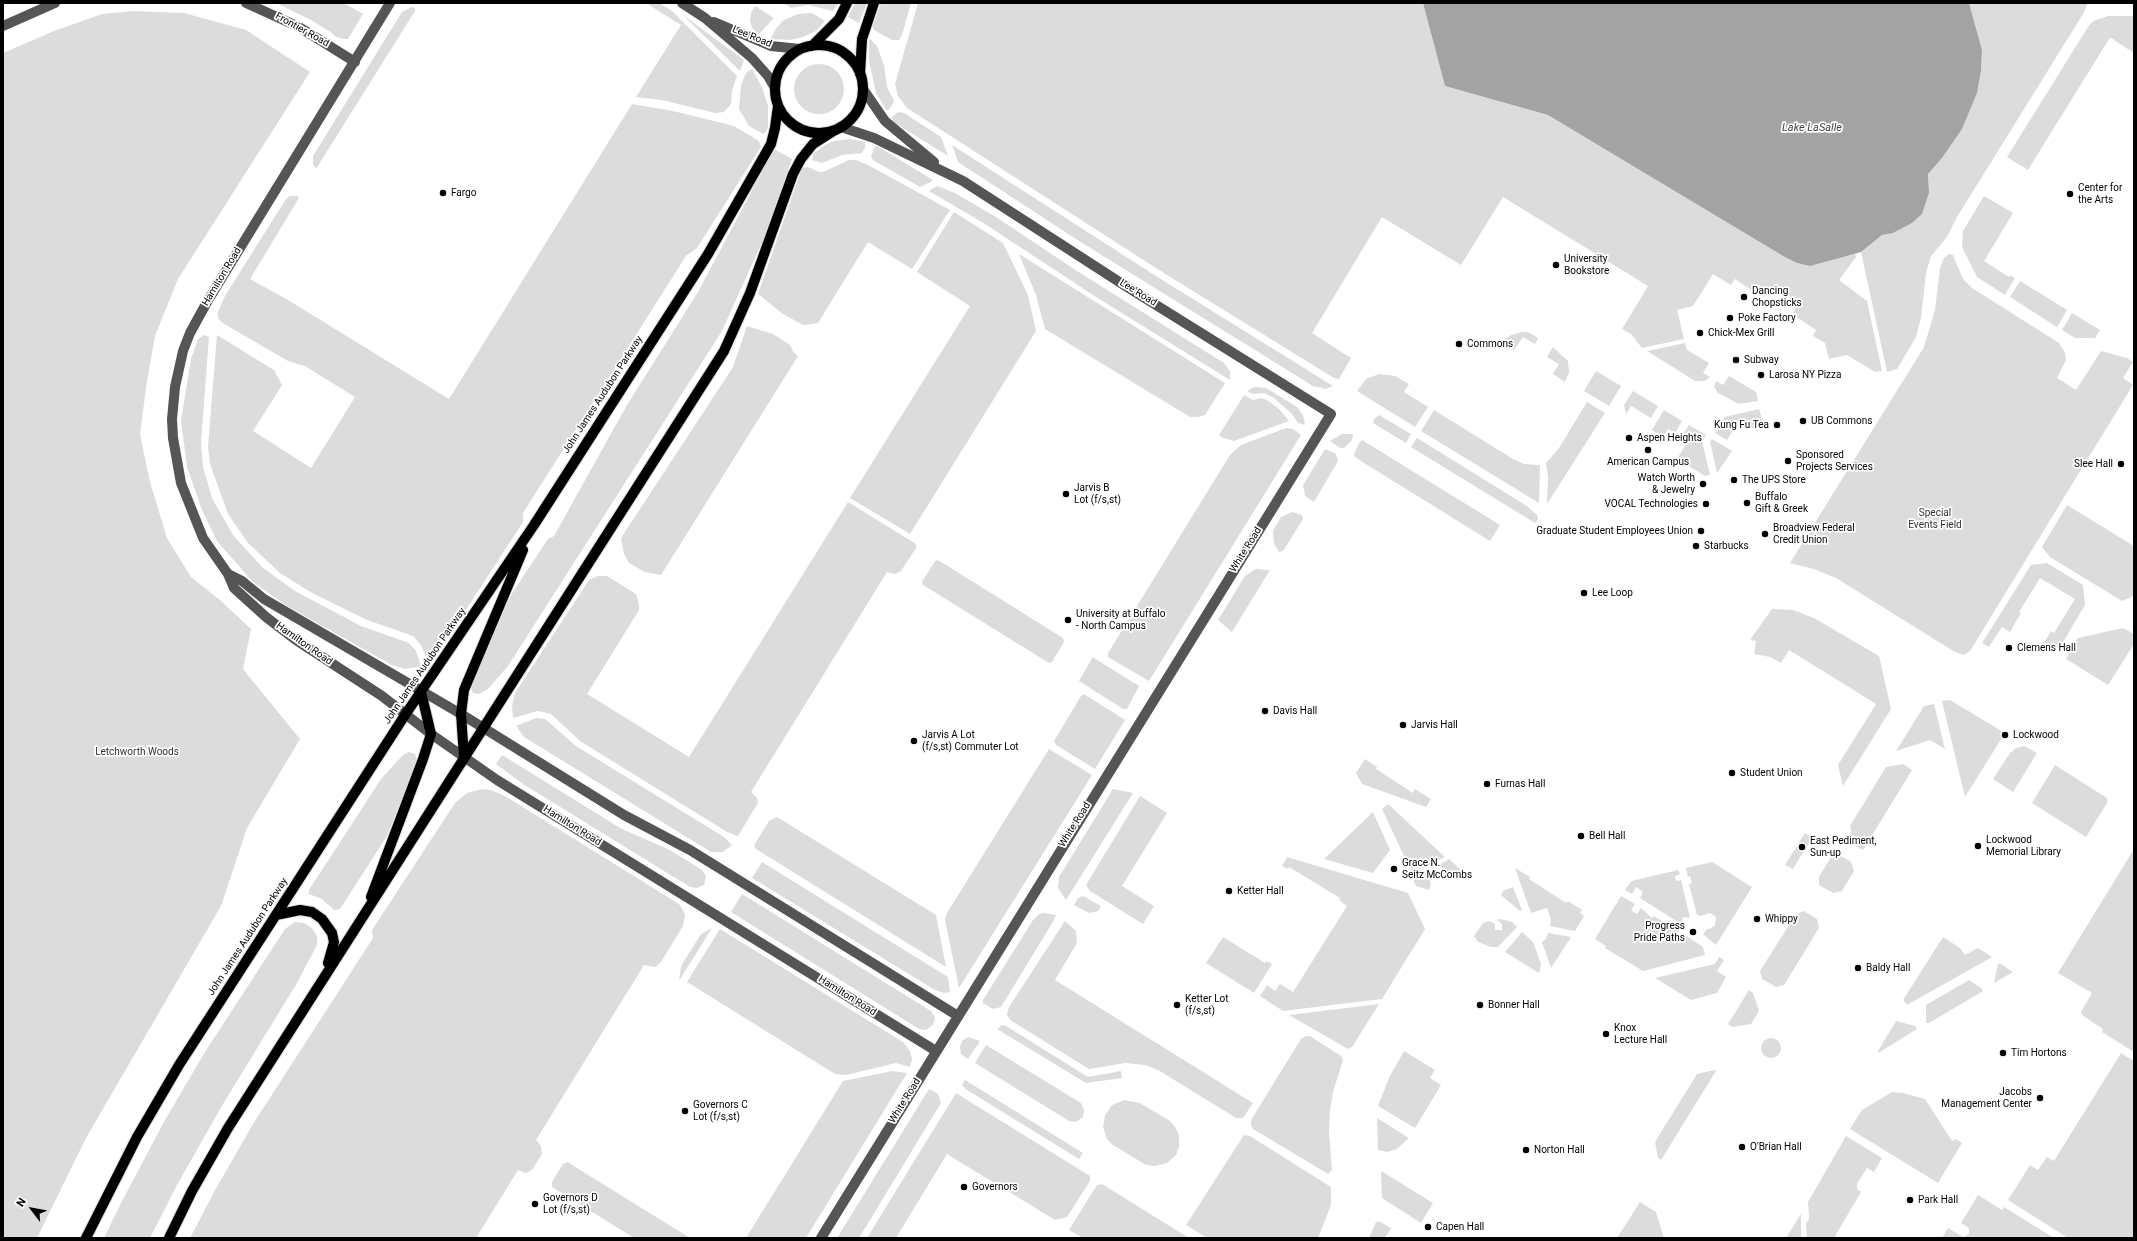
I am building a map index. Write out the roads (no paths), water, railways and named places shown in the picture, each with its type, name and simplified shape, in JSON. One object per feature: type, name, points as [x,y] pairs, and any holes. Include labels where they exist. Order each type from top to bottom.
[{"type":"main road","points":[[812,46],[839,19],[847,3]]},
{"type":"main road","points":[[169,1238],[192,1191],[228,1128],[364,916],[482,727],[724,351],[750,293],[796,169],[806,152],[813,144],[838,129],[857,111],[863,89],[860,74],[862,39],[874,3]]},
{"type":"main road","points":[[838,129],[820,133],[805,131],[792,124],[778,106],[775,88],[777,76],[782,66],[792,54],[800,49],[812,46],[827,46],[842,51],[853,61],[860,74]]},
{"type":"main road","name":"John James Audubon Parkway","points":[[86,1238],[138,1137],[179,1065],[405,715],[534,525],[708,254],[771,144],[776,128],[778,106]]},
{"type":"main road","points":[[464,757],[461,714],[464,690],[534,525]]},
{"type":"main road","points":[[364,916],[431,734],[422,692]]},
{"type":"main road","points":[[276,915],[300,910],[312,912],[322,919],[332,933],[334,942],[332,954],[319,985]]},
{"type":"street","points":[[3,26],[55,3]]},
{"type":"street","name":"Frontier Road","points":[[246,3],[299,27],[355,62]]},
{"type":"street","name":"Hamilton Road","points":[[390,3],[204,306],[190,333],[178,370],[172,419],[181,483],[203,538],[228,574],[234,588],[266,617],[296,640],[382,696],[405,715],[496,780],[936,1051]]},
{"type":"street","name":"Lee Road","points":[[682,3],[705,18],[761,67],[775,88]]},
{"type":"street","name":"Lee Road","points":[[705,18],[771,46],[800,49]]},
{"type":"street","name":"Lee Road","points":[[863,89],[885,121],[946,172]]},
{"type":"street","name":"Lee Road","points":[[838,129],[874,138],[946,172],[1331,414]]},
{"type":"street","name":"White Road","points":[[821,1238],[1331,414]]},
{"type":"street","name":"Hamilton Road","points":[[228,574],[242,581],[264,599],[461,714],[624,815],[690,850],[958,1016]]},
{"type":"water","name":"Lake LaSalle","points":[[1423,3],[1969,3],[1982,50],[1981,71],[1977,93],[1962,129],[1942,158],[1928,174],[1929,193],[1922,214],[1912,223],[1893,233],[1882,235],[1861,252],[1810,266],[1797,263],[1785,257],[1548,115],[1445,86]]},
{"type":"place","name":"Fargo","points":[[443,193]]},
{"type":"place","name":"Center for the Arts","points":[[2070,194]]},
{"type":"place","name":"University Bookstore","points":[[1556,265]]},
{"type":"place","name":"Dancing Chopsticks","points":[[1744,297]]},
{"type":"place","name":"Poke Factory","points":[[1730,318]]},
{"type":"place","name":"Chick-Mex Grill","points":[[1700,333]]},
{"type":"place","name":"Commons","points":[[1459,344]]},
{"type":"place","name":"Subway","points":[[1736,360]]},
{"type":"place","name":"Larosa NY Pizza","points":[[1761,375]]},
{"type":"place","name":"UB Commons","points":[[1803,421]]},
{"type":"place","name":"Kung Fu Tea","points":[[1777,425]]},
{"type":"place","name":"Aspen Heights","points":[[1629,438]]},
{"type":"place","name":"American Campus","points":[[1648,450]]},
{"type":"place","name":"Sponsored Projects Services","points":[[1788,461]]},
{"type":"place","name":"Slee Hall","points":[[2121,464]]},
{"type":"place","name":"The UPS Store","points":[[1734,480]]},
{"type":"place","name":"Watch Worth & Jewelry","points":[[1703,484]]},
{"type":"place","name":"Jarvis B Lot (f/s,st)","points":[[1066,494]]},
{"type":"place","name":"Buffalo Gift & Greek","points":[[1747,503]]},
{"type":"place","name":"VOCAL Technologies","points":[[1706,504]]},
{"type":"place","name":"Graduate Student Employees Union","points":[[1701,531]]},
{"type":"place","name":"Broadview Federal Credit Union","points":[[1765,534]]},
{"type":"place","name":"Starbucks","points":[[1696,546]]},
{"type":"place","name":"Lee Loop","points":[[1584,593]]},
{"type":"place","name":"University at Buffalo - North Campus","points":[[1068,620]]},
{"type":"place","name":"Clemens Hall","points":[[2009,648]]},
{"type":"place","name":"Davis Hall","points":[[1265,711]]},
{"type":"place","name":"Jarvis Hall","points":[[1403,725]]},
{"type":"place","name":"Lockwood","points":[[2005,735]]},
{"type":"place","name":"Jarvis A Lot (f/s,st) Commuter Lot","points":[[914,741]]},
{"type":"place","name":"Student Union","points":[[1732,773]]},
{"type":"place","name":"Furnas Hall","points":[[1487,784]]},
{"type":"place","name":"Bell Hall","points":[[1581,836]]},
{"type":"place","name":"Lockwood Memorial Library","points":[[1978,846]]},
{"type":"place","name":"East Pediment, Sun-up","points":[[1802,847]]},
{"type":"place","name":"Grace N. Seitz McCombs","points":[[1394,869]]},
{"type":"place","name":"Ketter Hall","points":[[1229,891]]},
{"type":"place","name":"Whippy","points":[[1757,919]]},
{"type":"place","name":"Progress Pride Paths","points":[[1693,932]]},
{"type":"place","name":"Baldy Hall","points":[[1858,968]]},
{"type":"place","name":"Ketter Lot (f/s,st)","points":[[1177,1005]]},
{"type":"place","name":"Bonner Hall","points":[[1480,1005]]},
{"type":"place","name":"Knox Lecture Hall","points":[[1606,1034]]},
{"type":"place","name":"Tim Hortons","points":[[2003,1053]]},
{"type":"place","name":"Jacobs Management Center","points":[[2040,1098]]},
{"type":"place","name":"Governors C Lot (f/s,st)","points":[[685,1111]]},
{"type":"place","name":"O'Brian Hall","points":[[1742,1147]]},
{"type":"place","name":"Norton Hall","points":[[1526,1150]]},
{"type":"place","name":"Governors","points":[[964,1187]]},
{"type":"place","name":"Park Hall","points":[[1910,1200]]},
{"type":"place","name":"Governors D Lot (f/s,st)","points":[[535,1204]]},
{"type":"place","name":"Capen Hall","points":[[1428,1227]]},
{"type":"park label","name":"Special Events Field","points":[[1935,518]]},
{"type":"park label","name":"Letchworth Woods","points":[[137,752]]}]
